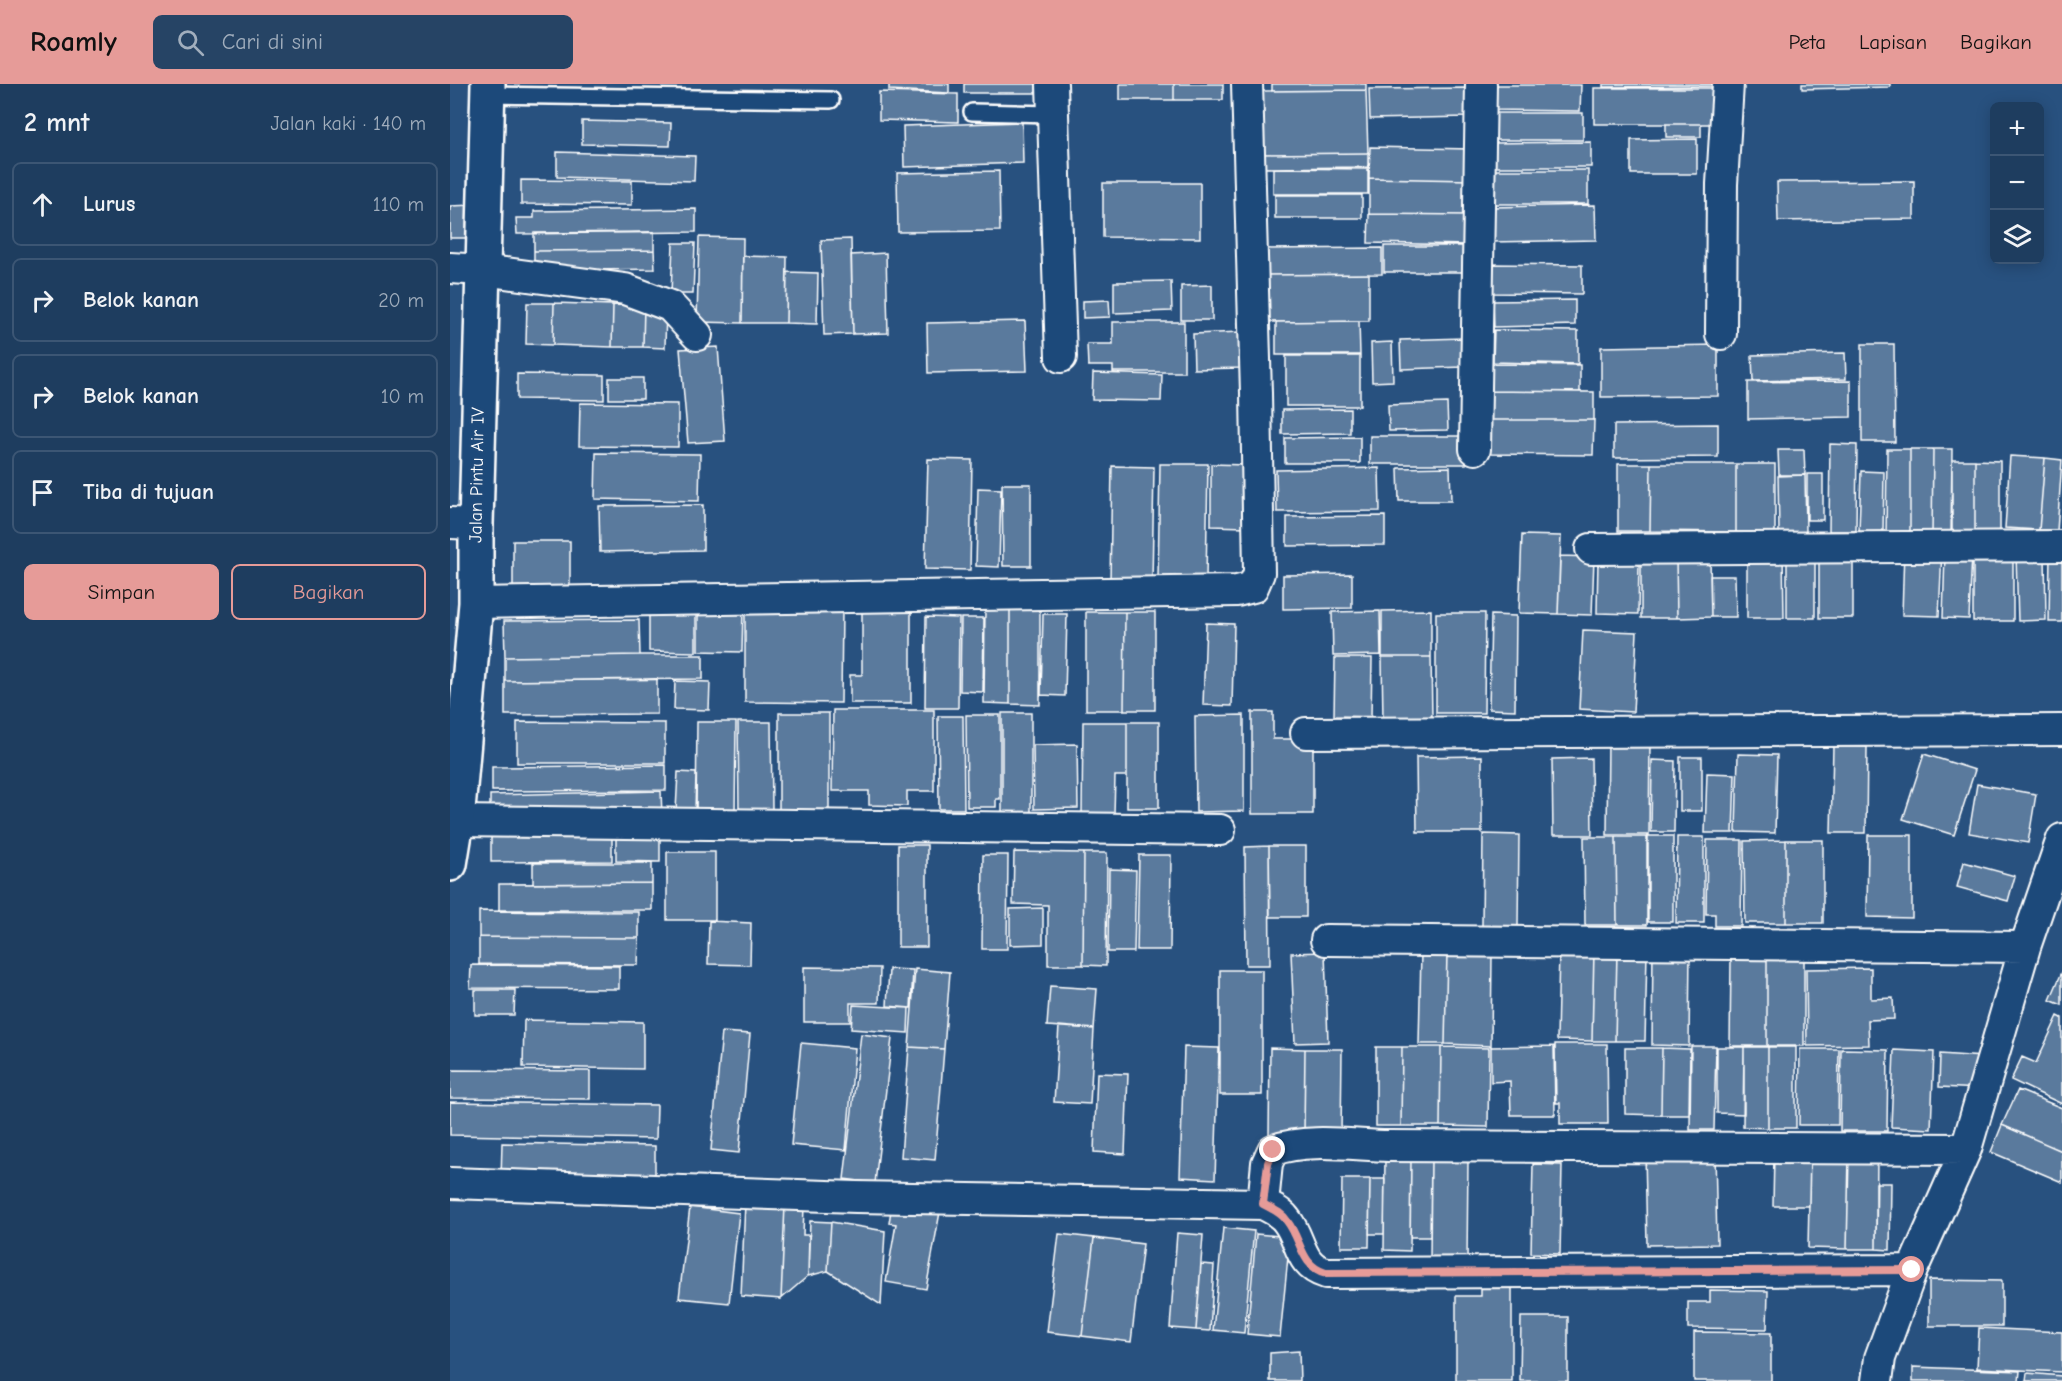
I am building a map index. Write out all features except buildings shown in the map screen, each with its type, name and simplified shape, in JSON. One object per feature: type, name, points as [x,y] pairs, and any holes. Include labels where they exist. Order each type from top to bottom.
[{"type":"main road","name":"Jalan Pintu Air IV","points":[[450,864],[457,821],[476,603],[463,523],[483,270],[488,89]]},
{"type":"street","points":[[1052,84],[1061,357]]},
{"type":"street","points":[[476,603],[1237,591],[1253,587],[1259,573],[1247,84]]},
{"type":"street","points":[[1475,449],[1481,84]]},
{"type":"street","points":[[1721,334],[1722,184],[1728,84]]},
{"type":"street","points":[[450,268],[483,270],[624,289],[670,306],[697,335]]},
{"type":"street","points":[[1591,549],[2062,546]]},
{"type":"street","points":[[1306,733],[2062,730]]},
{"type":"street","points":[[457,821],[1220,830]]},
{"type":"street","points":[[1877,1381],[1880,1358],[1912,1270],[1966,1149],[2025,947],[2062,839]]},
{"type":"street","points":[[1326,940],[2025,947]]},
{"type":"street","points":[[1263,1204],[1268,1163],[1273,1150],[1283,1146],[1317,1144],[1966,1149]]},
{"type":"street","points":[[450,1183],[844,1196],[1263,1204],[1280,1213],[1288,1221],[1310,1265],[1317,1271],[1326,1273],[1912,1270]]},
{"type":"lane","points":[[488,89],[831,100]]},
{"type":"lane","points":[[972,112],[1052,114]]},
{"type":"route","points":[[1273,1150],[1268,1163],[1263,1204],[1280,1213],[1288,1221],[1310,1265],[1317,1271],[1326,1273],[1912,1270]]}]
